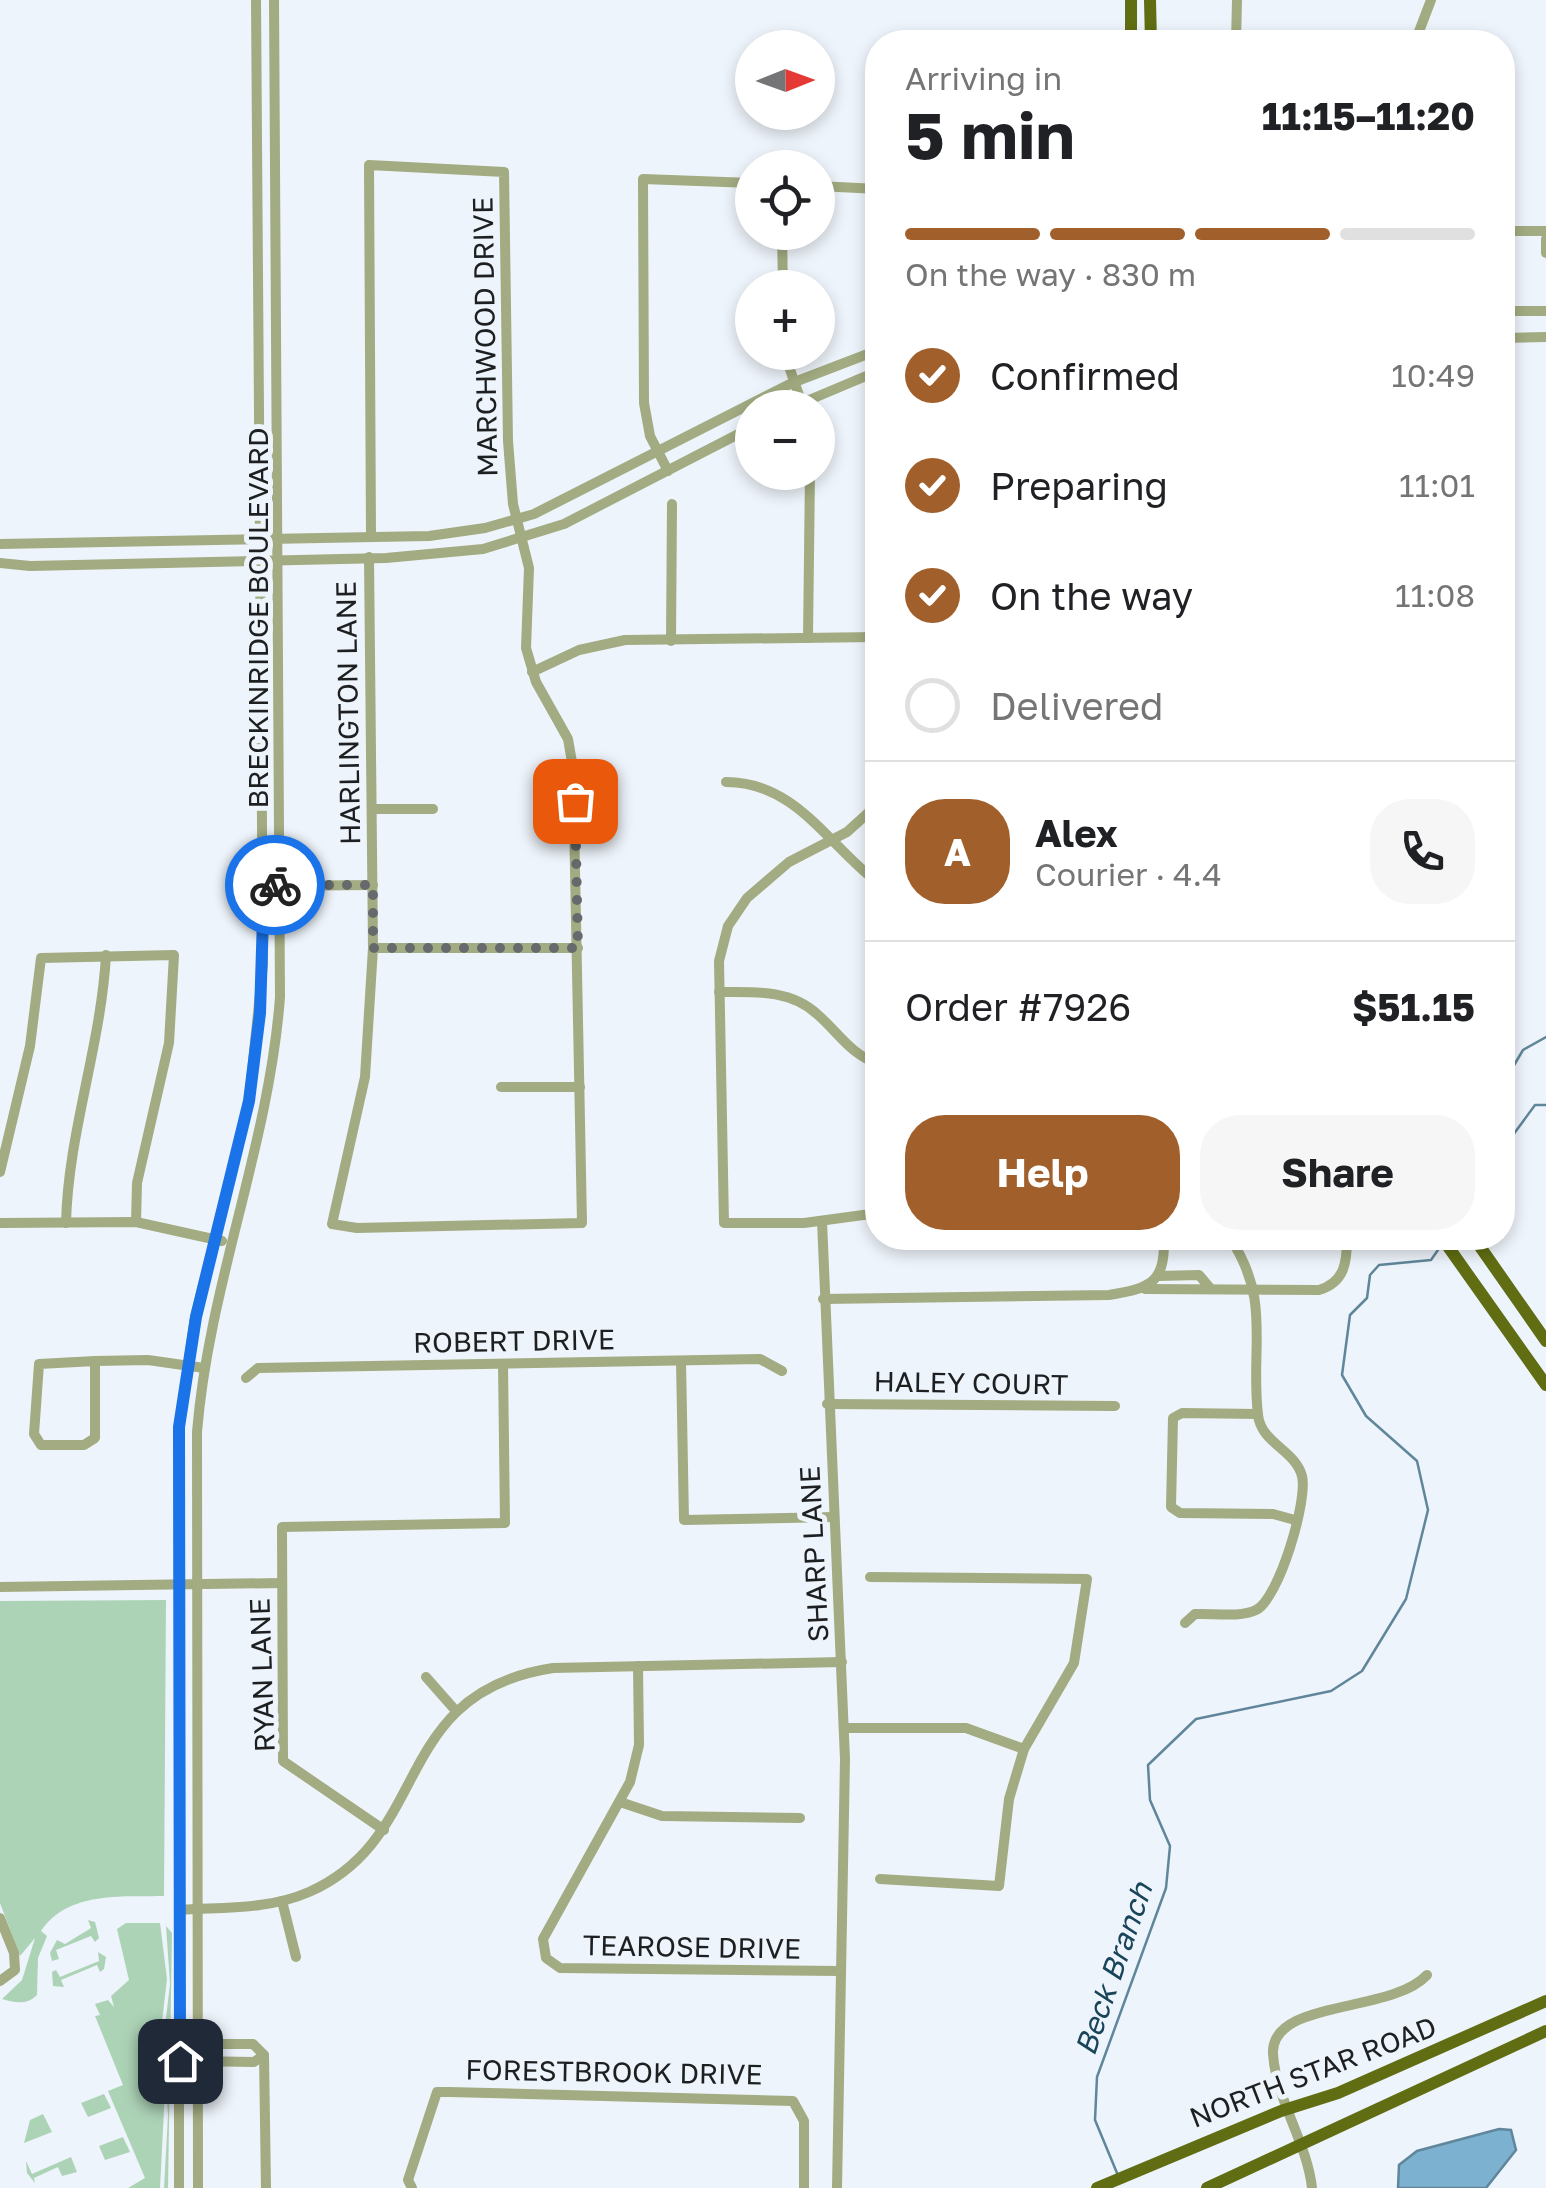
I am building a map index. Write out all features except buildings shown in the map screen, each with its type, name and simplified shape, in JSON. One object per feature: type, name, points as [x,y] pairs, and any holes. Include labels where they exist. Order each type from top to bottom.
[{"type":"main road","points":[[1131,0],[1131,30]]},
{"type":"main road","points":[[1150,0],[1151,30]]},
{"type":"main road","points":[[1450,1250],[1546,1385]]},
{"type":"main road","points":[[1482,1250],[1546,1341]]},
{"type":"main road","points":[[1489,1307],[1510,1293]]},
{"type":"main road","name":"NORTH STAR ROAD","points":[[1097,2188],[1187,2148],[1338,2093],[1546,2001]]},
{"type":"main road","name":"NORTH STAR ROAD","points":[[1206,2188],[1300,2141],[1546,2031]]},
{"type":"street","name":"BRECKINRIDGE BOULEVARD","points":[[179,2188],[179,1427],[187,1364],[249,1101],[260,1013],[264,886],[256,0]]},
{"type":"street","name":"BRECKINRIDGE BOULEVARD","points":[[198,2188],[197,1432],[204,1368],[267,1102],[277,1032],[282,885],[274,0]]},
{"type":"street","points":[[1236,0],[1236,30]]},
{"type":"street","points":[[1420,30],[1431,0]]},
{"type":"street","points":[[256,27],[274,27]]},
{"type":"street","name":"MARCHWOOD DRIVE","points":[[371,537],[369,165],[504,172],[508,441],[529,584],[524,628],[532,672],[558,718],[572,756],[582,1224]]},
{"type":"street","points":[[668,471],[650,436],[644,403],[643,180],[735,183]]},
{"type":"street","points":[[835,187],[865,188]]},
{"type":"street","points":[[1515,231],[1546,230]]},
{"type":"street","points":[[1546,239],[1546,253]]},
{"type":"street","points":[[259,299],[278,299]]},
{"type":"street","points":[[1515,311],[1546,310]]},
{"type":"street","points":[[1515,338],[1546,337]]},
{"type":"street","points":[[0,545],[429,536],[518,520],[792,383],[865,355]]},
{"type":"street","points":[[789,370],[794,390]]},
{"type":"street","points":[[834,390],[865,376]]},
{"type":"street","points":[[0,563],[261,562],[448,554],[523,538],[576,519],[735,436]]},
{"type":"street","points":[[808,638],[810,490]]},
{"type":"street","points":[[672,504],[672,640]]},
{"type":"street","name":"HARLINGTON LANE","points":[[369,557],[373,948],[365,1077],[332,1224],[357,1228],[582,1224]]},
{"type":"street","points":[[532,672],[598,645],[672,640],[865,638]]},
{"type":"street","points":[[726,782],[754,785],[788,799],[865,871]]},
{"type":"street","points":[[372,809],[434,809]]},
{"type":"street","points":[[865,815],[832,842],[789,862],[734,915],[721,948],[719,992],[724,1223],[822,1221],[865,1216]]},
{"type":"street","points":[[264,886],[373,885]]},
{"type":"street","points":[[373,948],[578,948]]},
{"type":"street","points":[[66,1223],[68,1184],[98,1036],[106,955]]},
{"type":"street","points":[[0,1172],[30,1046],[41,958],[174,956],[170,1042],[138,1183],[136,1222]]},
{"type":"street","points":[[719,992],[764,992],[800,1002],[816,1012],[854,1053],[865,1058]]},
{"type":"street","points":[[500,1087],[580,1087]]},
{"type":"street","name":"SHARP LANE","points":[[822,1221],[844,1728],[836,2188]]},
{"type":"street","points":[[0,1223],[136,1222],[233,1243]]},
{"type":"street","points":[[1145,1289],[1158,1276],[1164,1250]]},
{"type":"street","points":[[1185,1623],[1194,1614],[1249,1612],[1261,1607],[1277,1586],[1295,1520],[1302,1475],[1292,1458],[1266,1434],[1258,1414],[1254,1278],[1237,1250]]},
{"type":"street","points":[[823,1299],[1328,1288],[1339,1280],[1346,1265],[1347,1250]]},
{"type":"street","points":[[1158,1276],[1198,1275],[1210,1288]]},
{"type":"street","name":"ROBERT DRIVE","points":[[246,1378],[258,1368],[681,1360],[760,1359],[782,1371]]},
{"type":"street","points":[[681,1360],[684,1520],[834,1517]]},
{"type":"street","points":[[96,1361],[95,1438],[84,1445],[41,1445],[34,1434],[38,1364],[96,1361],[204,1368]]},
{"type":"street","name":"RYAN LANE","points":[[384,1830],[283,1761],[282,1527],[506,1523],[502,1364]]},
{"type":"street","name":"HALEY COURT","points":[[828,1404],[1114,1406]]},
{"type":"street","points":[[1258,1414],[1182,1413],[1174,1418],[1174,1510],[1295,1520]]},
{"type":"street","points":[[870,1577],[1087,1579],[1074,1663],[1024,1749],[1008,1799],[999,1886],[880,1879]]},
{"type":"street","points":[[0,1586],[282,1583]]},
{"type":"street","points":[[180,1910],[282,1901],[309,1892],[349,1868],[384,1830],[422,1751],[456,1711],[495,1684],[538,1670],[842,1662]]},
{"type":"street","points":[[638,1666],[639,1746],[620,1802],[662,1816],[800,1818]]},
{"type":"street","points":[[426,1678],[456,1711]]},
{"type":"street","points":[[844,1728],[966,1728],[1024,1749]]},
{"type":"street","name":"TEAROSE DRIVE","points":[[620,1802],[544,1939],[546,1958],[560,1968],[840,1971]]},
{"type":"street","points":[[282,1901],[296,1958]]},
{"type":"street","points":[[0,1918],[14,1953],[15,1970],[0,1982]]},
{"type":"street","points":[[1312,2188],[1273,2049],[1281,2028],[1308,2014],[1400,1996],[1427,1975]]},
{"type":"street","points":[[180,2043],[253,2044],[264,2055],[266,2188]]},
{"type":"street","points":[[180,2061],[254,2062],[264,2055]]},
{"type":"street","name":"FORESTBROOK DRIVE","points":[[410,2184],[437,2092],[794,2101],[804,2120],[804,2188]]},
{"type":"green space","points":[[166,1600],[164,1896],[97,1899],[66,1909],[41,1931],[47,1936],[38,1958],[37,1995],[21,2002],[2,1999],[22,1980],[35,1938],[20,1956],[0,1903],[0,1601]]},
{"type":"green space","points":[[88,1920],[95,1922],[99,1938],[95,1942],[91,1936],[56,1950],[59,1959],[52,1961],[50,1953],[57,1940],[65,1944],[91,1928]]},
{"type":"green space","points":[[126,1923],[160,1923],[167,1979],[159,2047],[165,2090],[160,2188],[128,2188],[145,2178],[108,2091],[123,2085],[95,2016],[100,2015],[95,2004],[108,2000],[114,2007],[111,1996],[129,1980],[117,1929]]},
{"type":"green space","points":[[166,1926],[172,1933],[168,2188],[164,2188],[168,2115],[163,2044],[170,1984]]},
{"type":"green space","points":[[98,1952],[106,1957],[104,1969],[100,1972],[97,1965],[61,1980],[64,1987],[53,1986],[52,1972],[56,1970],[60,1977],[99,1961]]},
{"type":"green space","points":[[104,2094],[111,2108],[88,2117],[81,2103]]},
{"type":"green space","points":[[43,2114],[52,2132],[24,2143],[30,2120]]},
{"type":"green space","points":[[123,2137],[130,2152],[105,2160],[99,2146]]},
{"type":"green space","points":[[71,2157],[77,2172],[62,2176],[58,2167],[34,2178],[35,2183],[27,2173],[26,2161],[32,2174]]},
{"type":"water","points":[[1499,2129],[1511,2130],[1516,2150],[1486,2188],[1398,2188],[1399,2165],[1417,2151]]},
{"type":"waterway","name":"Beck Branch","points":[[1515,1064],[1523,1050],[1546,1037]]},
{"type":"waterway","points":[[1515,1132],[1535,1105],[1546,1105]]},
{"type":"waterway","name":"Beck Branch","points":[[1117,2173],[1095,2120],[1097,2077],[1166,1888],[1170,1846],[1150,1800],[1148,1765],[1196,1719],[1331,1691],[1362,1671],[1406,1599],[1428,1510],[1417,1461],[1366,1416],[1342,1375],[1350,1315],[1367,1298],[1370,1275],[1379,1265],[1431,1260],[1438,1250]]},
{"type":"way so far","points":[[275,885],[373,885],[373,948],[578,948],[575,801]]},
{"type":"route","points":[[180,2061],[179,1427],[196,1317],[249,1101],[260,1013],[264,886],[275,885]]}]
